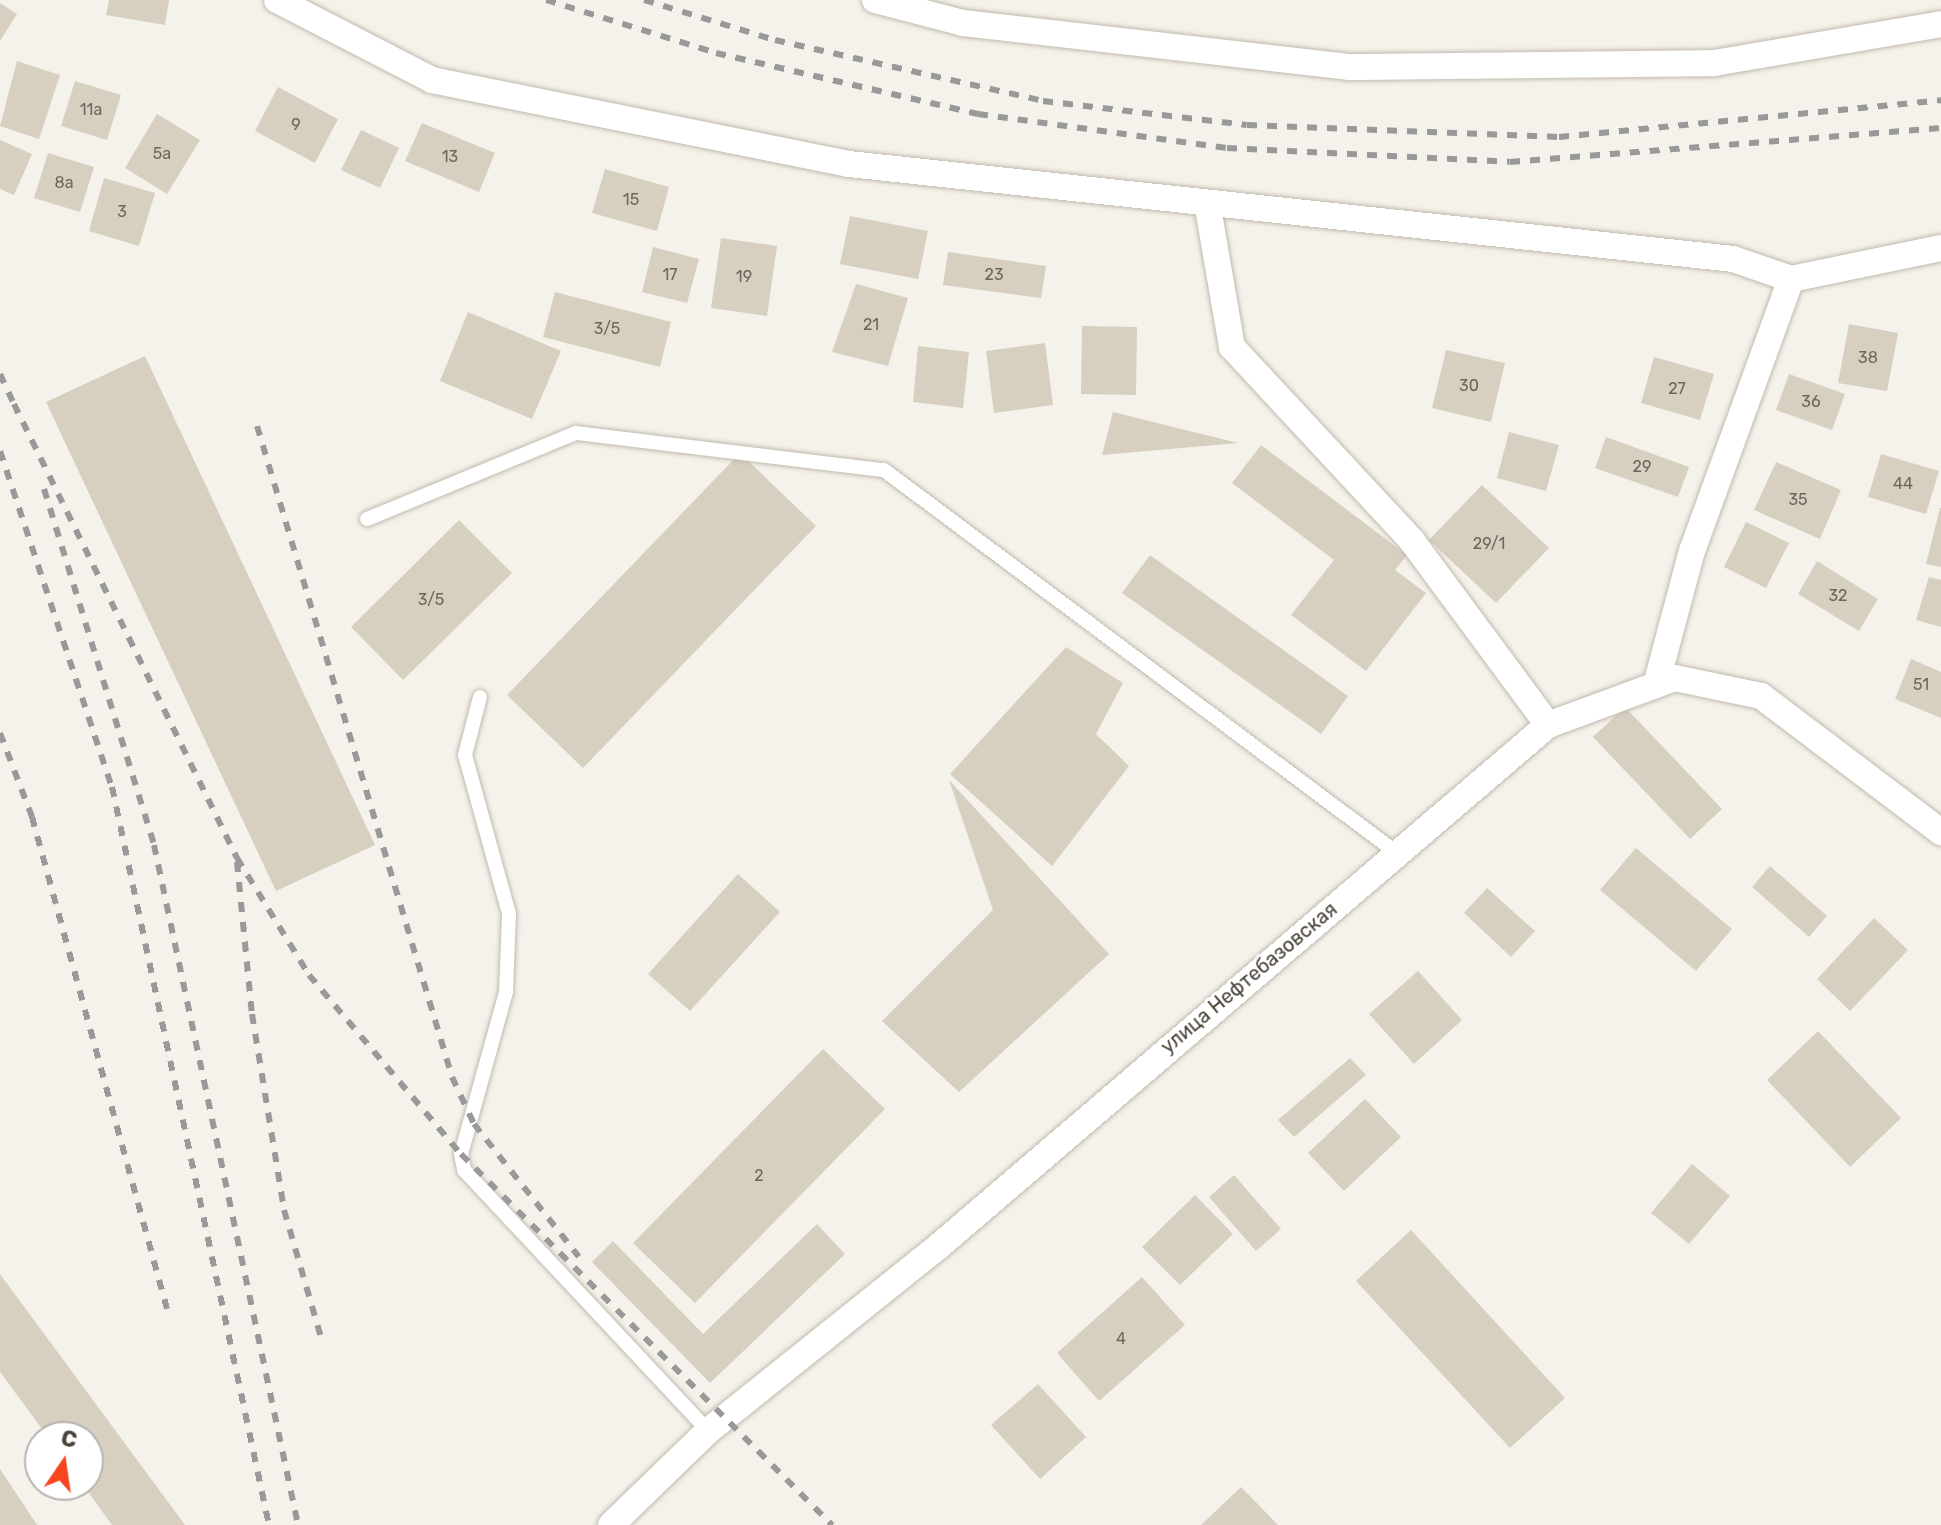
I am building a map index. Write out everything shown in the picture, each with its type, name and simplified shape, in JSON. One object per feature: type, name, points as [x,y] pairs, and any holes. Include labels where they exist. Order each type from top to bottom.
[{"type":"street","points":[[277,0],[432,80],[849,164],[1208,208],[1733,259],[1791,279],[1941,248]]},
{"type":"street","points":[[875,0],[963,23],[1349,67],[1714,63],[1941,24]]},
{"type":"street","points":[[1208,208],[1232,347],[1412,541],[1548,725]]},
{"type":"street","points":[[1656,685],[1692,551],[1791,279]]},
{"type":"street","name":"улица Нефтебазовская","points":[[611,1525],[708,1431],[939,1246],[1548,725],[1675,678],[1761,696],[1941,832]]},
{"type":"lane","points":[[367,519],[576,433],[884,470],[1397,853]]},
{"type":"lane","points":[[480,697],[465,755],[509,914],[506,992],[461,1154],[464,1170],[708,1431]]},
{"type":"building","points":[[109,0],[169,0],[165,25],[106,15]]},
{"type":"building","points":[[0,3],[17,14],[0,41]]},
{"type":"building","points":[[17,61],[60,75],[39,139],[0,126]]},
{"type":"building","points":[[75,81],[121,95],[107,140],[61,126]]},
{"type":"building","points":[[278,87],[338,119],[315,163],[255,131]]},
{"type":"building","points":[[157,114],[200,140],[167,194],[125,168]]},
{"type":"building","points":[[422,123],[495,153],[479,192],[405,161]]},
{"type":"building","points":[[361,130],[399,148],[380,188],[341,170]]},
{"type":"building","points":[[0,140],[32,154],[14,195],[0,189]]},
{"type":"building","points":[[48,153],[94,167],[80,212],[34,198]]},
{"type":"building","points":[[605,169],[669,187],[657,231],[592,213]]},
{"type":"building","points":[[104,178],[155,193],[139,246],[89,231]]},
{"type":"building","points":[[850,216],[928,231],[918,279],[840,264]]},
{"type":"building","points":[[721,238],[777,246],[767,316],[711,308]]},
{"type":"building","points":[[653,247],[699,259],[687,303],[642,292]]},
{"type":"building","points":[[948,252],[1046,266],[1041,298],[943,285]]},
{"type":"building","points":[[856,284],[908,298],[888,366],[832,352]]},
{"type":"building","points":[[555,292],[671,322],[660,367],[543,337]]},
{"type":"building","points":[[468,312],[561,351],[532,419],[440,381]]},
{"type":"building","points":[[1849,324],[1898,333],[1887,391],[1838,383]]},
{"type":"building","points":[[1082,326],[1137,327],[1136,395],[1081,394]]},
{"type":"building","points":[[1045,343],[1053,405],[994,413],[986,351]]},
{"type":"building","points":[[918,346],[969,352],[963,408],[913,402]]},
{"type":"building","points":[[1446,350],[1505,363],[1491,422],[1432,408]]},
{"type":"building","points":[[145,356],[375,845],[276,891],[46,402]]},
{"type":"building","points":[[1654,357],[1714,374],[1700,420],[1641,403]]},
{"type":"building","points":[[1789,374],[1845,394],[1832,430],[1776,410]]},
{"type":"building","points":[[1113,412],[1238,443],[1102,455]]},
{"type":"building","points":[[1509,432],[1559,445],[1546,491],[1497,478]]},
{"type":"building","points":[[1606,437],[1689,467],[1678,497],[1595,468]]},
{"type":"building","points":[[1261,445],[1407,555],[1395,570],[1426,593],[1366,671],[1291,615],[1334,560],[1232,483]]},
{"type":"building","points":[[740,453],[816,526],[583,768],[507,695]]},
{"type":"building","points":[[1881,454],[1939,471],[1926,514],[1868,497]]},
{"type":"building","points":[[1776,462],[1841,490],[1820,539],[1754,510]]},
{"type":"building","points":[[1482,485],[1549,548],[1496,603],[1429,540]]},
{"type":"building","points":[[1941,508],[1941,567],[1926,564]]},
{"type":"building","points":[[459,520],[512,573],[403,680],[351,627]]},
{"type":"building","points":[[1746,522],[1789,543],[1766,588],[1724,567]]},
{"type":"building","points":[[1150,555],[1348,696],[1321,734],[1122,593]]},
{"type":"building","points":[[1817,561],[1878,599],[1859,631],[1798,594]]},
{"type":"building","points":[[1929,577],[1941,580],[1941,627],[1916,620]]},
{"type":"building","points":[[1066,647],[1123,683],[1096,734],[1129,766],[1052,866],[950,774]]},
{"type":"building","points":[[1911,659],[1941,672],[1941,718],[1895,699]]},
{"type":"building","points":[[1625,707],[1722,809],[1690,839],[1593,737]]},
{"type":"building","points":[[949,780],[1109,954],[959,1092],[882,1021],[993,910]]},
{"type":"building","points":[[1636,848],[1732,929],[1696,971],[1600,890]]},
{"type":"building","points":[[1770,866],[1827,916],[1809,937],[1752,887]]},
{"type":"building","points":[[738,874],[780,912],[690,1011],[648,974]]},
{"type":"building","points":[[1487,888],[1535,931],[1511,957],[1464,913]]},
{"type":"building","points":[[1874,918],[1908,950],[1850,1011],[1817,979]]},
{"type":"building","points":[[1418,971],[1462,1020],[1414,1064],[1369,1014]]},
{"type":"building","points":[[1818,1031],[1901,1118],[1850,1167],[1767,1080]]},
{"type":"building","points":[[823,1049],[885,1109],[695,1303],[633,1243]]},
{"type":"building","points":[[1350,1058],[1366,1075],[1294,1137],[1278,1120]]},
{"type":"building","points":[[1365,1099],[1401,1137],[1344,1191],[1308,1153]]},
{"type":"building","points":[[1692,1164],[1730,1196],[1689,1244],[1651,1213]]},
{"type":"building","points":[[1234,1175],[1281,1229],[1256,1251],[1209,1197]]},
{"type":"building","points":[[1195,1195],[1233,1234],[1180,1285],[1142,1247]]},
{"type":"building","points":[[817,1224],[845,1254],[710,1383],[592,1262],[613,1241],[703,1334]]},
{"type":"building","points":[[1411,1230],[1565,1398],[1510,1448],[1356,1281]]},
{"type":"building","points":[[0,1274],[185,1525],[112,1525],[95,1501],[104,1501],[104,1421],[36,1421],[0,1372]]},
{"type":"building","points":[[1142,1277],[1185,1325],[1099,1401],[1057,1353]]},
{"type":"building","points":[[1038,1384],[1086,1437],[1040,1479],[991,1425]]},
{"type":"building","points":[[0,1469],[37,1525],[0,1525]]},
{"type":"building","points":[[1241,1487],[1278,1525],[1201,1525]]},
{"type":"railway","points":[[546,0],[716,53],[978,114],[1227,148],[1510,162],[1941,128]]},
{"type":"railway","points":[[644,0],[775,40],[1043,101],[1247,125],[1559,137],[1941,100]]},
{"type":"railway","points":[[0,374],[18,413]]},
{"type":"railway","points":[[14,404],[237,858],[309,975],[461,1154],[832,1525]]},
{"type":"railway","points":[[257,426],[452,1077],[474,1124],[579,1257]]},
{"type":"railway","points":[[0,451],[112,787],[269,1525]]},
{"type":"railway","points":[[44,489],[154,845],[298,1525]]},
{"type":"railway","points":[[0,733],[32,817],[169,1316]]},
{"type":"railway","points":[[237,862],[252,1014],[284,1210],[322,1341]]}]
